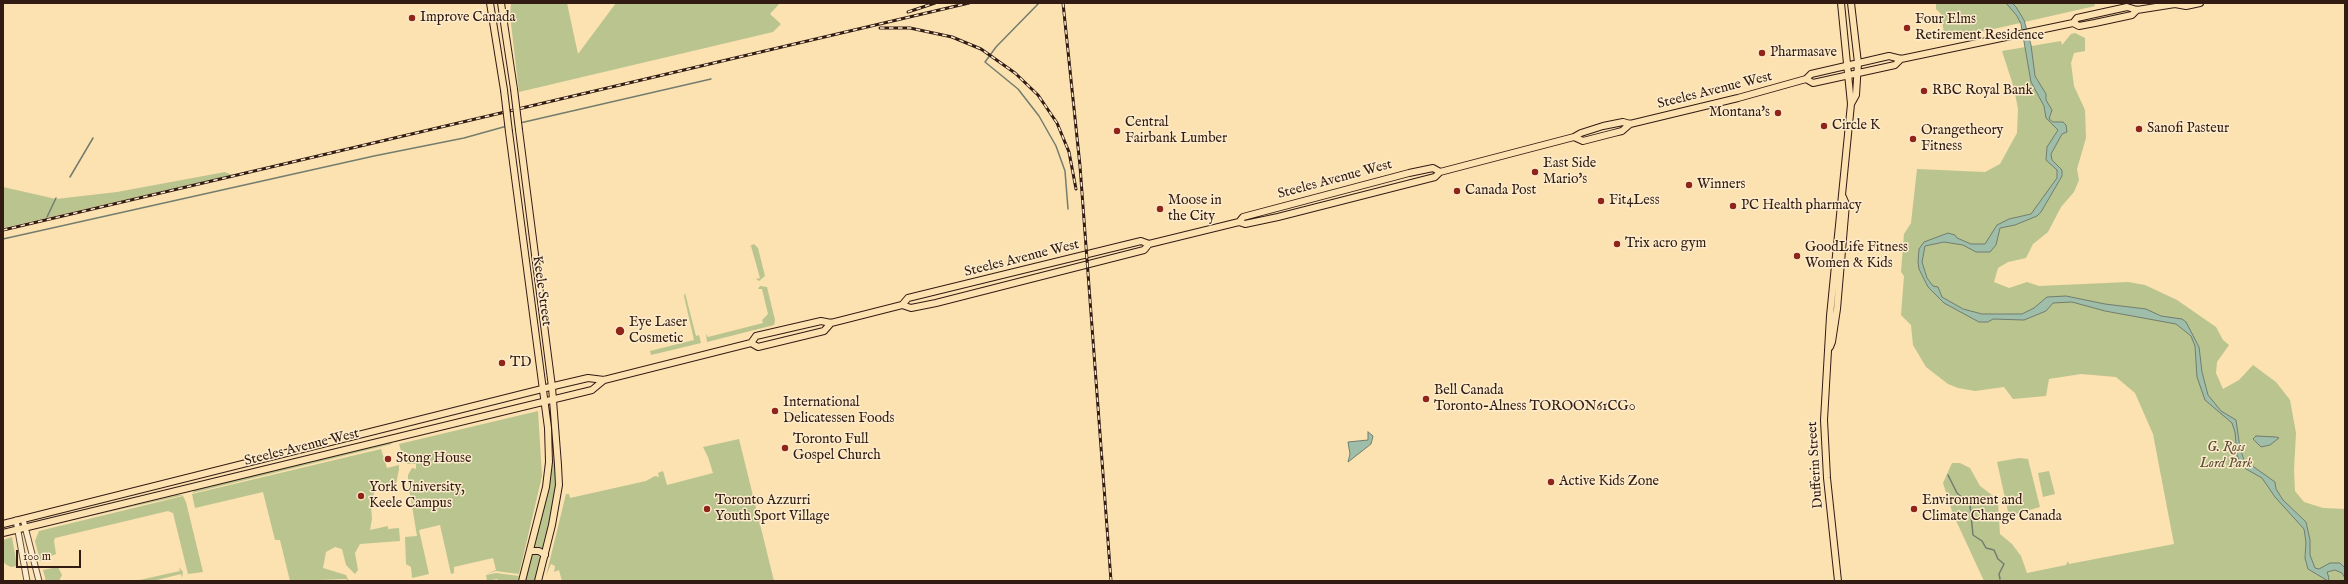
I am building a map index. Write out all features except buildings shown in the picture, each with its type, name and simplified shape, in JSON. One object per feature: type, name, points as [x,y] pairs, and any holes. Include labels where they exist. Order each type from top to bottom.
[{"type":"main road","name":"Keele Street","points":[[490,3],[504,90],[548,428],[549,468],[522,581]]},
{"type":"main road","name":"Keele Street","points":[[501,3],[520,130],[552,387],[559,485],[545,555],[538,581]]},
{"type":"main road","name":"Dufferin Street","points":[[1838,581],[1827,478],[1824,420],[1830,347],[1828,342],[1830,316],[1840,205],[1843,197],[1851,104],[1841,3]]},
{"type":"main road","name":"Dufferin Street","points":[[1851,3],[1858,63],[1856,95],[1851,104]]},
{"type":"main road","name":"Steeles Avenue West","points":[[2073,23],[2077,18],[2128,7],[2137,10],[2176,3],[2186,6],[2200,3]]},
{"type":"main road","name":"Steeles Avenue West","points":[[1574,137],[1583,141],[1622,131],[1630,124],[1806,80],[1811,74],[1848,65],[1889,56],[1901,59],[2073,23],[2079,26],[2132,15],[2137,10]]},
{"type":"main road","points":[[2103,12],[2104,20]]},
{"type":"main road","name":"Steeles Avenue West","points":[[1806,80],[1813,83],[1895,65],[1901,59]]},
{"type":"main road","name":"Steeles Avenue West","points":[[902,305],[908,298],[1141,241],[1149,244],[1239,222],[1245,224],[1278,217],[1435,177],[1440,172],[1574,137],[1581,133],[1618,123],[1624,122],[1630,124]]},
{"type":"main road","name":"Steeles Avenue West","points":[[1239,222],[1243,217],[1409,173],[1433,168],[1440,172]]},
{"type":"main road","points":[[1409,173],[1411,183]]},
{"type":"main road","name":"Steeles Avenue West","points":[[3,524],[588,378],[604,380],[750,343],[756,336],[821,321],[831,323],[902,305],[911,308],[936,303],[1144,250],[1149,244]]},
{"type":"main road","name":"Steeles Avenue West","points":[[750,343],[758,348],[824,331],[831,323]]},
{"type":"main road","name":"Steeles Avenue West","points":[[3,533],[592,390],[604,380]]},
{"type":"main road","points":[[530,551],[539,551],[545,555]]},
{"type":"street","points":[[20,520],[39,581]]},
{"type":"street","points":[[22,529],[27,581]]},
{"type":"green space","points":[[511,3],[567,3],[578,54],[616,3],[780,3],[770,14],[781,24],[773,32],[519,92],[510,15]]},
{"type":"green space","points":[[1936,3],[2094,3],[2095,6],[1945,40],[1941,14],[1936,9]]},
{"type":"green space","name":"G. Ross Lord Park","points":[[2075,33],[2085,38],[2085,51],[2074,53],[2071,63],[2074,86],[2085,110],[2086,138],[2077,169],[2079,180],[2074,192],[2061,207],[2048,232],[2033,244],[2026,258],[2008,262],[1998,268],[1994,282],[2009,288],[2027,282],[2039,286],[2128,282],[2145,285],[2177,300],[2216,327],[2223,340],[2229,345],[2217,362],[2216,373],[2223,389],[2239,380],[2253,365],[2276,382],[2290,400],[2296,433],[2294,470],[2295,491],[2304,502],[2323,508],[2345,509],[2345,581],[1984,581],[1953,514],[1943,483],[1952,463],[1960,463],[1970,468],[1980,486],[1992,495],[1998,503],[2000,534],[2012,544],[2021,556],[2027,573],[2066,565],[2068,561],[2069,564],[2174,544],[2153,434],[2135,393],[2116,377],[2081,374],[2049,379],[2046,396],[2013,399],[2004,387],[1975,391],[1958,388],[1948,384],[1926,367],[1913,345],[1911,325],[1901,315],[1904,276],[1901,272],[1904,234],[1911,223],[1917,169],[1985,172],[2000,164],[2017,133],[2018,109],[2014,88],[2002,51],[2061,41],[2062,45],[2071,34]]},
{"type":"green space","points":[[225,172],[232,175],[3,228],[3,187],[56,199],[117,192]]},
{"type":"green space","points":[[754,244],[758,248],[765,276],[759,281],[756,279],[760,278],[751,246],[748,247]]},
{"type":"green space","points":[[760,286],[767,287],[775,320],[774,325],[707,342],[706,334],[708,337],[763,323],[762,320],[768,314],[762,289],[758,289]]},
{"type":"green space","points":[[685,293],[696,336],[699,335],[701,343],[651,355],[650,351],[694,340],[684,296]]},
{"type":"green space","points":[[538,411],[542,476],[519,574],[496,571],[486,574],[496,570],[493,558],[454,567],[454,573],[451,574],[440,525],[419,530],[429,574],[412,578],[411,567],[406,564],[405,537],[417,536],[408,482],[408,475],[412,468],[416,469],[416,464],[408,464],[404,461],[399,444]]},
{"type":"green space","points":[[552,437],[556,487],[551,520],[543,550],[534,547],[549,487],[553,458]]},
{"type":"green space","points":[[739,439],[774,581],[562,581],[559,570],[554,572],[555,566],[551,564],[546,576],[566,494],[569,494],[570,498],[646,481],[655,476],[659,477],[658,473],[663,471],[667,485],[713,473],[703,447]]},
{"type":"green space","points":[[389,442],[392,444],[192,493],[195,490]]},
{"type":"green space","points":[[381,449],[387,468],[399,465],[399,469],[396,484],[376,484],[371,506],[372,519],[370,530],[388,526],[388,529],[399,528],[400,541],[360,544],[355,553],[358,570],[355,574],[346,565],[342,549],[335,547],[326,552],[323,568],[346,575],[349,581],[346,579],[290,581],[280,540],[275,540],[263,492],[195,508],[192,494]]},
{"type":"green space","points":[[2019,458],[2028,459],[2040,507],[2009,516],[1997,462]]},
{"type":"green space","points":[[2049,471],[2055,494],[2043,497],[2038,473]]},
{"type":"green space","points":[[177,495],[184,495],[75,520]]},
{"type":"green space","points":[[183,496],[186,502],[203,572],[188,574],[173,513],[168,511],[55,538],[56,554],[40,561],[35,541],[39,531]]},
{"type":"green space","points":[[12,537],[17,566],[11,567],[5,564],[3,559],[3,540]]},
{"type":"green space","points":[[536,553],[541,558],[535,581],[525,581],[532,555]]},
{"type":"green space","points":[[58,567],[62,575],[59,581],[46,581],[43,570]]},
{"type":"green space","points":[[179,567],[183,572],[182,578],[181,574],[153,581],[135,581],[180,571]]},
{"type":"green space","points":[[496,573],[519,576],[517,581],[499,581],[497,579],[487,581],[486,575]]},
{"type":"shaded area","points":[[2006,3],[2012,3],[2024,20],[2031,45],[2035,76],[2046,94],[2046,100],[2052,110],[2049,119],[2053,122],[2063,122],[2066,125],[2067,132],[2062,134],[2051,154],[2052,160],[2062,170],[2062,176],[2041,212],[2037,216],[2015,225],[2000,228],[1996,245],[1990,252],[1976,252],[1963,245],[1944,242],[1925,246],[1922,262],[1927,278],[1933,286],[1938,287],[1942,297],[1963,309],[1982,314],[2022,314],[2034,308],[2047,297],[2066,296],[2105,304],[2146,309],[2161,316],[2182,319],[2186,322],[2199,347],[2202,372],[2208,395],[2221,411],[2236,420],[2240,448],[2244,460],[2275,482],[2276,489],[2283,500],[2306,522],[2310,540],[2310,555],[2315,568],[2319,569],[2330,563],[2340,563],[2345,568],[2345,578],[2342,573],[2335,570],[2327,572],[2329,578],[2328,581],[2308,569],[2305,558],[2306,542],[2304,529],[2275,497],[2262,478],[2246,469],[2241,464],[2237,455],[2235,432],[2232,423],[2205,400],[2197,377],[2195,346],[2191,336],[2176,324],[2105,311],[2072,302],[2053,303],[2046,311],[2024,320],[1993,319],[1988,322],[1979,322],[1944,303],[1928,287],[1919,269],[1918,262],[1919,249],[1924,242],[1948,233],[1955,235],[1957,238],[1971,244],[1985,244],[1997,225],[2009,219],[2031,214],[2057,178],[2057,170],[2046,160],[2047,147],[2058,130],[2046,118],[2044,106],[2031,82],[2021,24],[2017,16]]},
{"type":"shaded area","points":[[1368,432],[1373,436],[1371,444],[1348,462],[1350,454],[1348,442],[1368,440]]},
{"type":"shaded area","points":[[2256,436],[2279,438],[2270,445],[2261,447],[2253,439]]},
{"type":"waterway","points":[[1039,3],[996,47],[985,62],[1018,89],[1039,116],[1056,146],[1065,171],[1068,209]]},
{"type":"waterway","points":[[520,123],[711,79]]},
{"type":"waterway","points":[[3,239],[374,156],[464,138],[507,126]]},
{"type":"waterway","points":[[70,177],[93,138]]},
{"type":"waterway","points":[[47,217],[56,198]]},
{"type":"waterway","points":[[1948,475],[1957,493],[1970,505],[1973,535],[1982,541],[1986,548],[1994,550],[1998,559],[2004,564],[1999,574],[2000,579]]},
{"type":"railway","points":[[908,12],[935,3]]},
{"type":"railway","points":[[3,230],[969,3]]},
{"type":"railway","points":[[1063,3],[1080,166],[1111,581]]},
{"type":"railway","points":[[880,28],[910,28],[952,37],[981,49],[1015,73],[1038,95],[1057,123],[1069,152],[1076,189]]},
{"type":"place","name":"Improve Canada","points":[[412,18]]},
{"type":"place","name":"Four Elms Retirement Residence","points":[[1907,28]]},
{"type":"place","name":"Pharmasave","points":[[1762,53]]},
{"type":"place","name":"RBC Royal Bank","points":[[1924,91]]},
{"type":"place","name":"Montana's","points":[[1778,113]]},
{"type":"place","name":"Circle K","points":[[1824,126]]},
{"type":"place","name":"Sanofi Pasteur","points":[[2139,129]]},
{"type":"place","name":"Central Fairbank Lumber","points":[[1117,131]]},
{"type":"place","name":"Orangetheory Fitness","points":[[1913,139]]},
{"type":"place","name":"East Side Mario's","points":[[1535,172]]},
{"type":"place","name":"Winners","points":[[1689,185]]},
{"type":"place","name":"Canada Post","points":[[1457,191]]},
{"type":"place","name":"Fit4Less","points":[[1601,201]]},
{"type":"place","name":"PC Health pharmacy","points":[[1733,206]]},
{"type":"place","name":"Moose in the City","points":[[1160,209]]},
{"type":"place","name":"Trix acro gym","points":[[1617,244]]},
{"type":"place","name":"GoodLife Fitness Women & Kids","points":[[1797,256]]},
{"type":"place","name":"Eye Laser Cosmetic","points":[[620,331]]},
{"type":"place","name":"TD","points":[[502,363]]},
{"type":"place","name":"Bell Canada Toronto-Alness TOROON61CG0","points":[[1426,399]]},
{"type":"place","name":"International Delicatessen Foods","points":[[775,411]]},
{"type":"place","name":"Toronto Full Gospel Church","points":[[785,448]]},
{"type":"place","name":"Stong House","points":[[388,459]]},
{"type":"place","name":"Active Kids Zone","points":[[1551,482]]},
{"type":"place","name":"York University, Keele Campus","points":[[361,496]]},
{"type":"place","name":"Toronto Azzurri Youth Sport Village","points":[[707,509]]},
{"type":"place","name":"Environment and Climate Change Canada","points":[[1914,509]]}]
